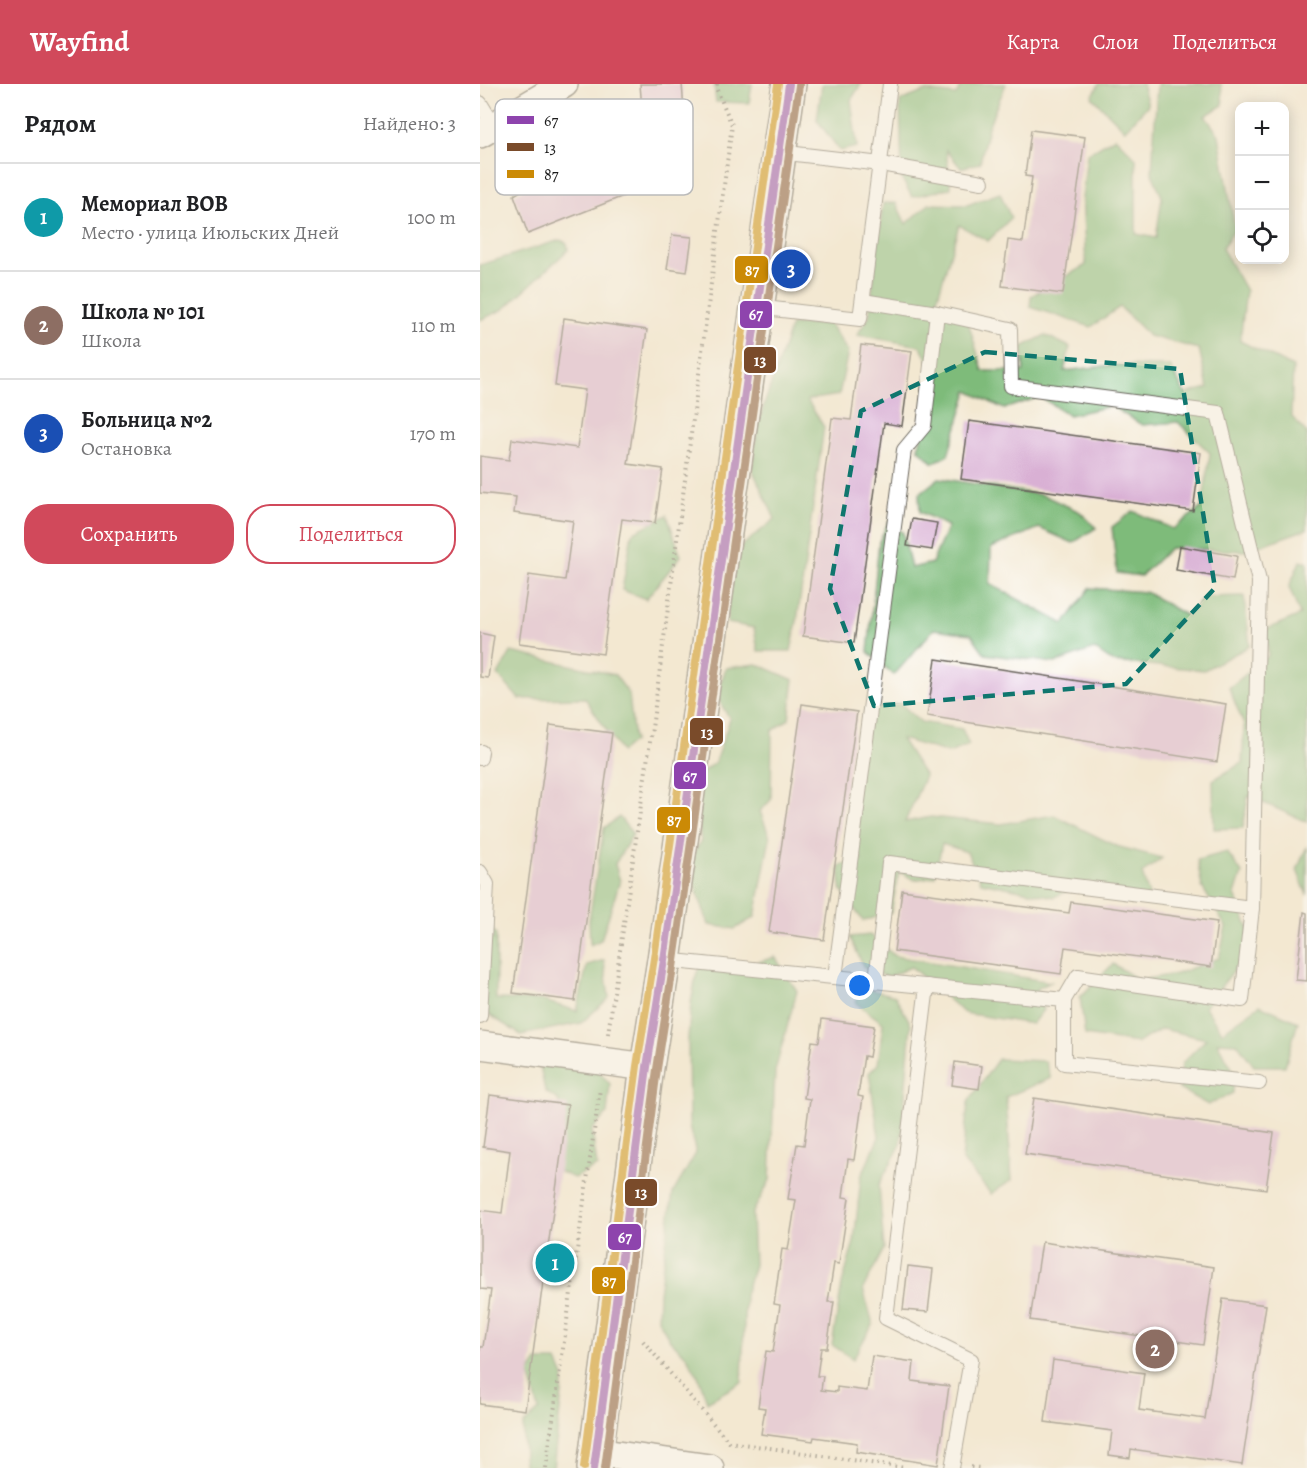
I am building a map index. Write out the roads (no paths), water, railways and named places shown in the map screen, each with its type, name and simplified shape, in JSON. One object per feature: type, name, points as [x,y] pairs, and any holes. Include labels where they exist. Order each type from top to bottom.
[{"type":"street","points":[[539,99],[564,84]]},
{"type":"street","points":[[695,1467],[595,1460],[647,1067],[789,84]]},
{"type":"street","points":[[480,1045],[647,1067]]},
{"type":"lane","points":[[756,307],[860,319],[890,84]]},
{"type":"lane","points":[[480,103],[487,130]]},
{"type":"lane","points":[[779,152],[881,164],[982,182]]},
{"type":"lane","points":[[863,301],[937,313],[1010,329],[1011,386],[1218,413],[1259,581],[1252,908],[1242,1000],[1078,976],[1064,1000],[1064,1063],[1260,1083]]},
{"type":"lane","points":[[835,977],[904,450],[924,426],[937,313]]},
{"type":"lane","points":[[876,981],[889,863],[1252,908]]},
{"type":"lane","points":[[480,872],[487,884],[480,1016]]},
{"type":"lane","points":[[664,960],[1064,1000]]},
{"type":"lane","points":[[927,986],[886,1318],[971,1360],[952,1468]]},
{"type":"place","name":"Больница №2","points":[[791,269]]},
{"type":"place","name":"Мемориал ВОВ","points":[[555,1263]]},
{"type":"place","name":"Школа № 101","points":[[1155,1349]]}]
